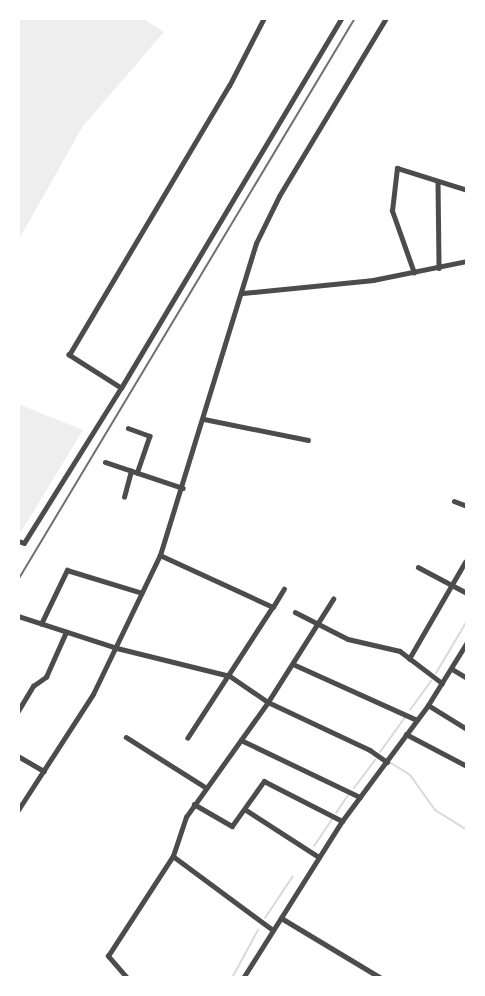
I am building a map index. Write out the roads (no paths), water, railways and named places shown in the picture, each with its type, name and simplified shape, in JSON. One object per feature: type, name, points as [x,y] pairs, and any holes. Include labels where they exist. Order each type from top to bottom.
[{"type":"street","points":[[121,388],[69,355],[229,86],[264,18]]},
{"type":"street","points":[[18,541],[24,543],[121,388],[342,18]]},
{"type":"street","points":[[18,808],[44,771],[117,648],[160,555],[243,293],[256,243],[279,196],[386,18]]},
{"type":"street","points":[[414,273],[392,211],[397,168],[467,190]]},
{"type":"street","points":[[438,181],[439,268]]},
{"type":"street","points":[[243,293],[319,288],[414,273],[467,261]]},
{"type":"street","points":[[204,419],[308,441]]},
{"type":"street","points":[[128,428],[150,435],[137,473]]},
{"type":"street","points":[[105,462],[183,488]]},
{"type":"street","points":[[124,497],[131,471]]},
{"type":"street","points":[[454,501],[467,506]]},
{"type":"street","points":[[160,555],[273,607]]},
{"type":"street","points":[[409,659],[465,562]]},
{"type":"street","points":[[417,567],[467,593]]},
{"type":"street","points":[[41,624],[66,570],[142,593]]},
{"type":"street","points":[[188,738],[284,589]]},
{"type":"street","points":[[127,978],[108,956],[173,856],[194,804],[268,702],[333,598]]},
{"type":"street","points":[[295,612],[317,626],[348,639],[400,651],[442,683]]},
{"type":"street","points":[[18,616],[117,648],[230,676],[268,702],[370,750],[387,762]]},
{"type":"street","points":[[18,711],[33,686],[46,677],[66,632]]},
{"type":"street","points":[[243,978],[342,821],[428,705],[467,642]]},
{"type":"street","points":[[293,664],[417,720]]},
{"type":"street","points":[[452,669],[467,678]]},
{"type":"street","points":[[428,705],[467,729]]},
{"type":"street","points":[[406,735],[467,766]]},
{"type":"street","points":[[126,737],[205,787]]},
{"type":"street","points":[[241,740],[361,797]]},
{"type":"street","points":[[18,756],[44,771]]},
{"type":"street","points":[[194,804],[232,826],[246,810],[264,781],[342,821]]},
{"type":"street","points":[[246,810],[320,857]]},
{"type":"street","points":[[173,856],[225,891],[273,930]]},
{"type":"street","points":[[281,918],[381,978]]},
{"type":"waterway","points":[[436,673],[467,621]]},
{"type":"waterway","points":[[410,710],[431,681]]},
{"type":"waterway","points":[[380,752],[406,716]]},
{"type":"waterway","points":[[354,788],[376,759]]},
{"type":"waterway","points":[[391,763],[410,775],[435,810],[467,830]]},
{"type":"waterway","points":[[336,813],[348,795]]},
{"type":"waterway","points":[[314,846],[332,819]]},
{"type":"waterway","points":[[265,918],[293,876]]},
{"type":"waterway","points":[[232,978],[258,930]]},
{"type":"railway","points":[[18,580],[355,18]]}]
